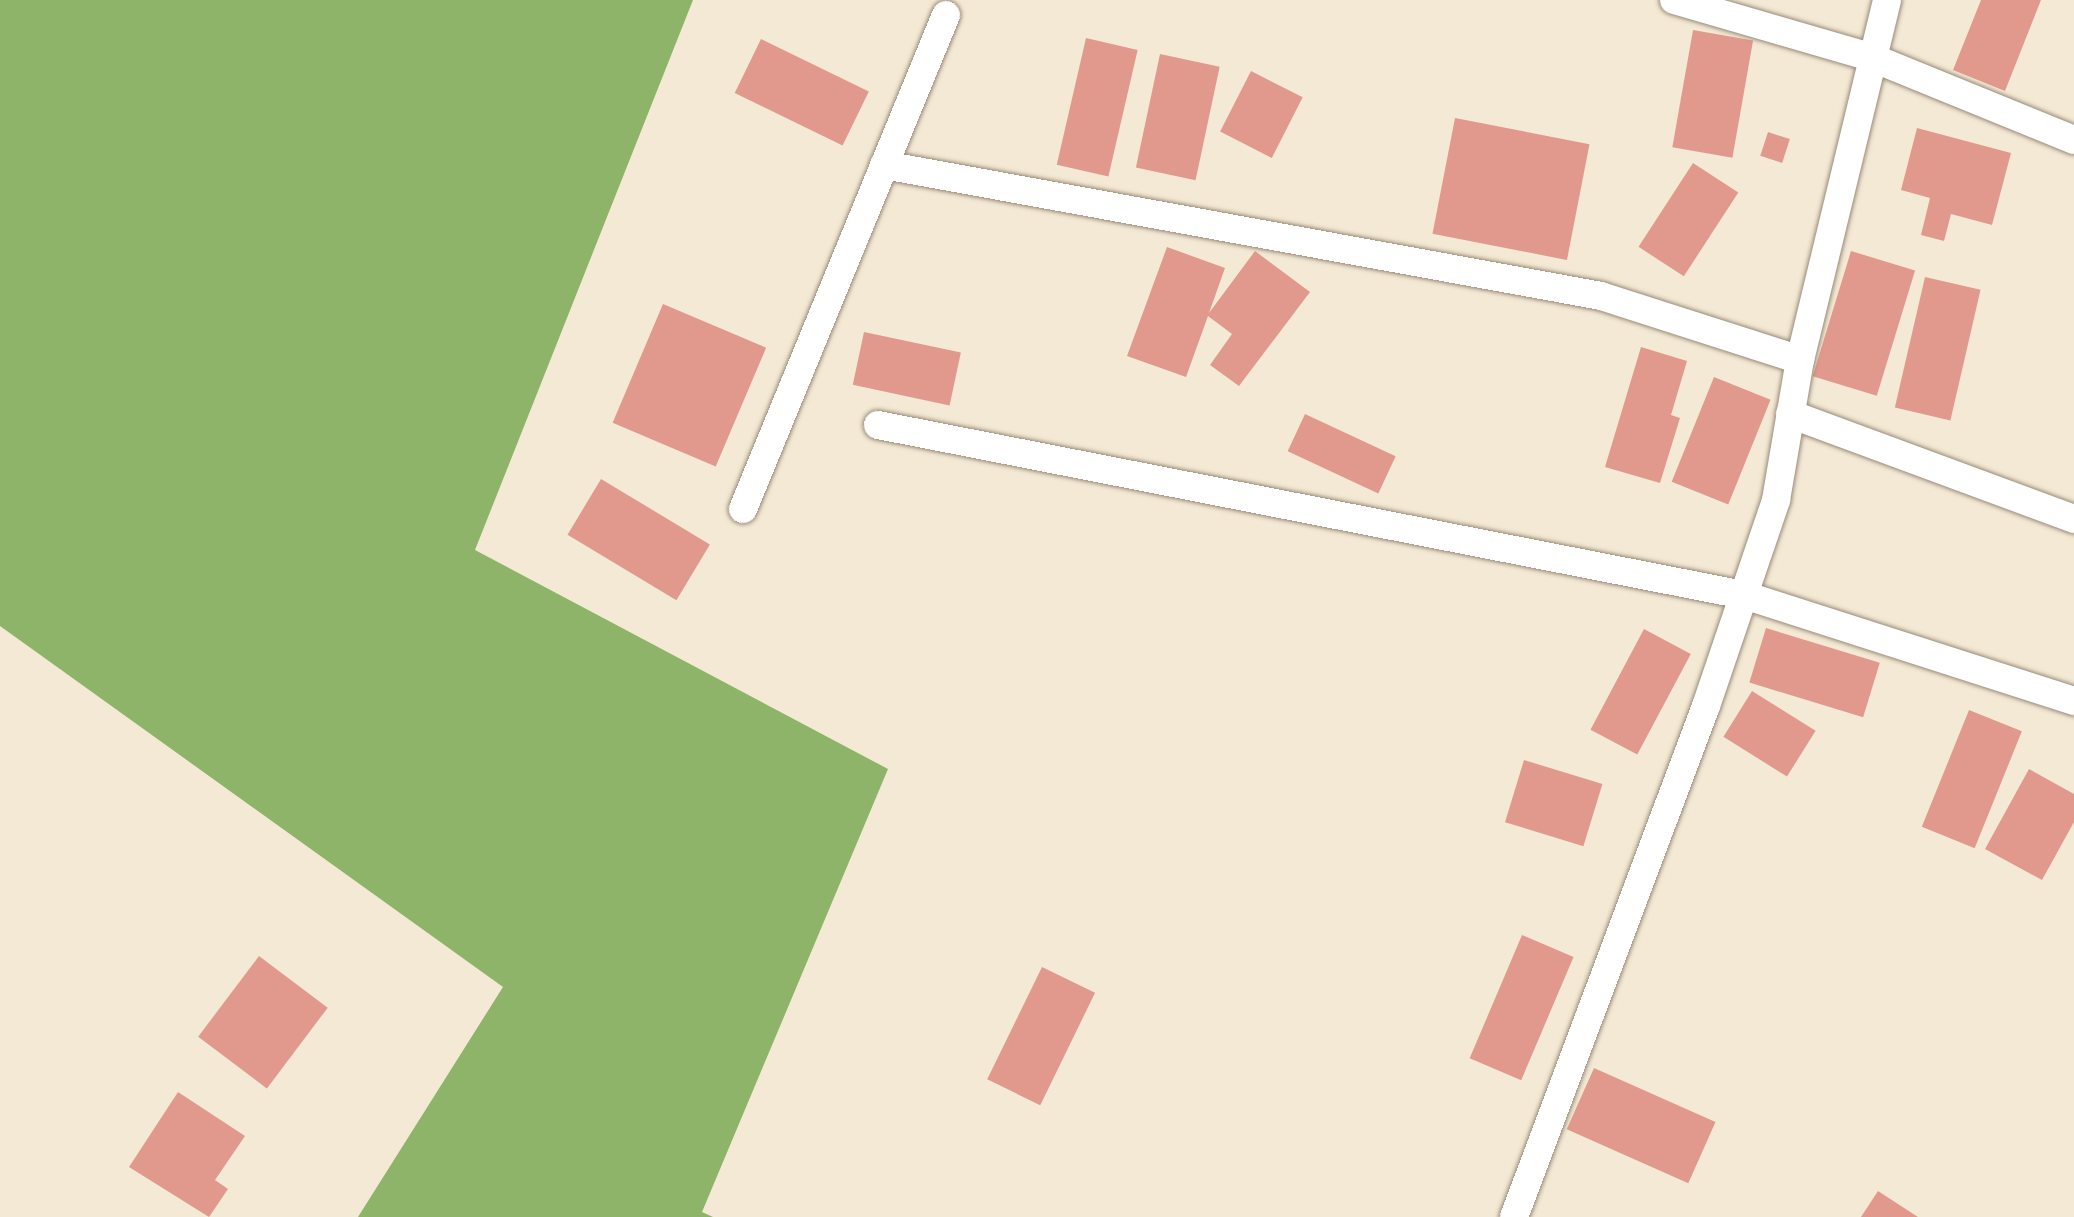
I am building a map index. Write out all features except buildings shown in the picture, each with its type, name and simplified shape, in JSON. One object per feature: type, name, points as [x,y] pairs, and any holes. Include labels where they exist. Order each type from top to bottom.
[{"type":"street","points":[[1674,0],[1873,58],[2074,140]]},
{"type":"street","points":[[1514,1217],[1744,595],[1776,500],[1800,360],[1887,0]]},
{"type":"street","points":[[743,509],[946,15]]},
{"type":"street","points":[[884,165],[1601,296],[1800,360]]},
{"type":"street","points":[[1790,414],[2074,519]]},
{"type":"street","points":[[878,425],[1744,595],[2074,700]]},
{"type":"green space","points":[[0,0],[693,0],[475,550],[888,769],[702,1212],[713,1217],[358,1217],[503,987],[0,626]]}]
